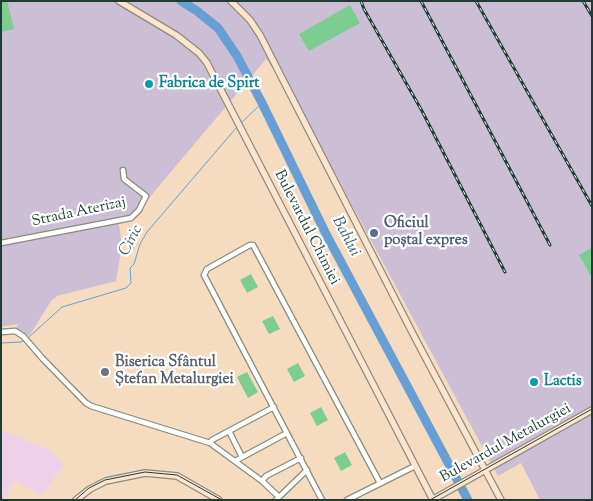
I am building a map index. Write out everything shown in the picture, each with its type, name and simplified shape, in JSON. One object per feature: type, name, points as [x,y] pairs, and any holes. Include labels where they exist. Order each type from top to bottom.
[{"type":"street","name":"Bulevardul Chimiei","points":[[119,1],[176,35],[207,63],[433,500]]},
{"type":"street","points":[[231,1],[250,20],[260,35],[414,336],[501,500]]},
{"type":"street","name":"Strada Aterizaj","points":[[1,243],[131,218],[146,196],[124,179],[123,170]]},
{"type":"street","points":[[322,500],[204,275],[207,269],[250,245],[253,245],[380,484]]},
{"type":"street","points":[[1,332],[15,331],[23,336],[91,406],[210,443],[262,481],[278,498],[307,470]]},
{"type":"street","points":[[210,443],[212,440],[274,407]]},
{"type":"street","name":"Bulevardul Metalurgiei","points":[[433,500],[592,410]]},
{"type":"street","points":[[228,431],[242,457]]},
{"type":"street","points":[[235,461],[288,433]]},
{"type":"street","points":[[262,481],[266,476],[301,458]]},
{"type":"street","points":[[347,500],[415,466]]},
{"type":"street","points":[[76,500],[90,488],[106,481],[145,473],[177,476],[219,500]]},
{"type":"shaded area","points":[[1,1],[592,1],[592,500],[540,500],[521,463],[498,476],[292,94],[266,59],[133,217],[118,220],[122,244],[116,281],[57,296],[51,301],[29,336],[16,328],[18,324],[1,327]]},
{"type":"shaded area","points":[[1,430],[50,450],[64,464],[43,495],[13,481],[5,500],[1,500]]},
{"type":"green space","points":[[1,1],[7,1],[14,29],[1,32]]},
{"type":"green space","points":[[350,5],[360,23],[309,51],[299,34]]},
{"type":"green space","points":[[591,248],[592,250],[592,278],[579,255]]},
{"type":"green space","points":[[251,274],[258,287],[247,293],[240,280]]},
{"type":"green space","points":[[273,316],[280,329],[269,334],[262,321]]},
{"type":"green space","points":[[298,363],[305,376],[294,382],[287,369]]},
{"type":"green space","points":[[247,372],[258,392],[248,398],[237,377]]},
{"type":"green space","points":[[321,407],[328,420],[317,426],[310,413]]},
{"type":"green space","points":[[345,452],[352,465],[341,471],[334,458]]},
{"type":"waterway","name":"Bahlui","points":[[181,1],[218,28],[237,56],[325,232],[468,500]]},
{"type":"waterway","name":"Ciric","points":[[240,124],[262,103]]},
{"type":"waterway","name":"Ciric","points":[[28,338],[62,307],[126,288],[131,283],[130,268],[134,264],[140,244],[147,232],[237,127]]},
{"type":"waterway","name":"Ciric","points":[[1,343],[25,340]]},
{"type":"tram line","points":[[430,500],[592,409]]},
{"type":"tram line","points":[[75,500],[89,488],[105,480],[145,472],[177,475],[222,500]]},
{"type":"railway","points":[[361,1],[422,111],[505,272]]},
{"type":"railway","points":[[421,1],[550,245]]},
{"type":"railway","points":[[476,1],[592,206]]},
{"type":"railway","points":[[583,1],[592,16]]},
{"type":"place","name":"Fabrica de Spirt","points":[[149,84]]},
{"type":"place","name":"Oficiul poștal expres","points":[[374,233]]},
{"type":"place","name":"Biserica Sfântul Ștefan Metalurgiei","points":[[105,372]]},
{"type":"place","name":"Lactis","points":[[534,382]]}]
